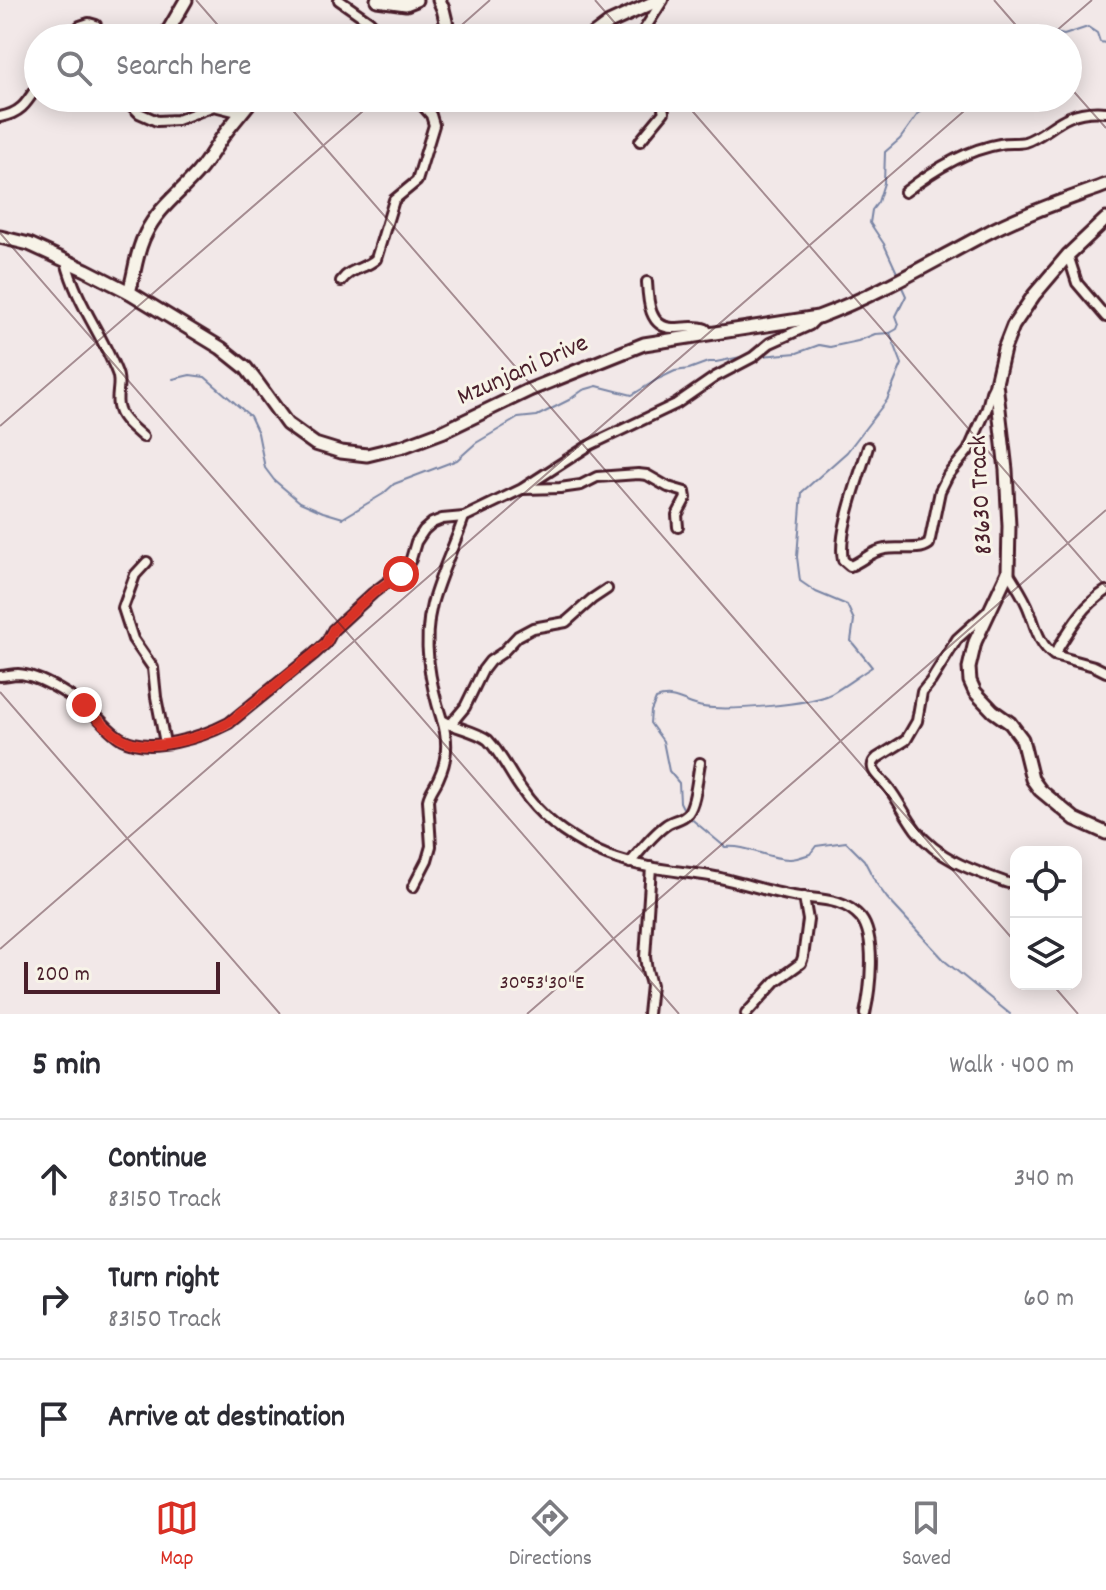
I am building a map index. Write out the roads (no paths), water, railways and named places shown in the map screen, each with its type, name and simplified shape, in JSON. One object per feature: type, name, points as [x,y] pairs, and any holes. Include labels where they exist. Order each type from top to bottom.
[{"type":"main road","points":[[172,24],[186,0]]},
{"type":"main road","points":[[377,0],[406,4],[416,0]]},
{"type":"main road","points":[[439,0],[447,24]]},
{"type":"main road","points":[[608,24],[661,0]]},
{"type":"main road","points":[[129,292],[140,245],[149,227],[174,195],[207,162],[242,113]]},
{"type":"main road","name":"Mzunjani Drive","points":[[0,237],[29,244],[129,292],[221,348],[246,368],[287,424],[303,436],[315,444],[341,452],[367,455],[404,446],[444,431],[529,390],[644,344],[818,317],[908,276],[1016,219],[1106,185]]},
{"type":"main road","name":"83630 Track","points":[[1106,219],[1068,255],[1034,295],[1013,326],[1004,349],[996,383],[1006,470],[1008,572],[970,657],[970,681],[975,692],[1010,723],[1022,739],[1032,779],[1040,790],[1075,819],[1106,833]]},
{"type":"street","points":[[339,0],[372,24]]},
{"type":"street","points":[[647,24],[661,0]]},
{"type":"street","points":[[0,117],[11,114],[24,104]]},
{"type":"street","points":[[138,112],[157,121],[177,120],[198,112]]},
{"type":"street","points":[[238,112],[242,113]]},
{"type":"street","points":[[341,281],[350,271],[376,259],[394,200],[418,178],[434,122],[428,112]]},
{"type":"street","points":[[640,141],[664,112]]},
{"type":"street","points":[[905,192],[933,171],[958,158],[1001,143],[1026,141],[1067,117],[1106,112]]},
{"type":"street","points":[[1068,255],[1077,283],[1106,317]]},
{"type":"street","points":[[66,260],[82,306],[119,376],[119,413],[143,437]]},
{"type":"street","points":[[647,282],[650,310],[661,325],[670,328],[697,326],[706,329],[708,334]]},
{"type":"street","points":[[0,676],[26,675],[53,687],[84,705],[125,741],[165,743],[215,731],[229,723],[326,643],[333,630],[373,593],[401,574],[424,530],[442,519],[464,517],[522,489],[590,445],[676,404],[715,377],[782,337],[810,325],[818,317]]},
{"type":"street","points":[[868,447],[841,551],[843,560],[850,566],[877,550],[922,548],[929,544],[940,491],[948,475],[968,451],[996,383]]},
{"type":"street","points":[[522,489],[581,485],[597,477],[619,474],[647,475],[685,492],[686,498],[677,515],[678,527]]},
{"type":"street","points":[[413,887],[431,846],[429,795],[440,775],[448,745],[446,722],[432,690],[428,626],[436,592],[464,517]]},
{"type":"street","points":[[147,562],[135,575],[123,608],[133,639],[153,668],[165,743]]},
{"type":"street","points":[[1008,572],[1022,594],[1038,636],[1047,650],[1106,672]]},
{"type":"street","points":[[446,722],[465,707],[490,661],[518,636],[533,628],[566,622],[607,589]]},
{"type":"street","points":[[1054,655],[1079,616],[1106,591]]},
{"type":"street","points":[[989,610],[957,639],[922,692],[917,721],[906,740],[872,761],[871,766],[918,833],[936,851],[966,868],[1008,883]]},
{"type":"street","points":[[446,722],[488,740],[531,803],[547,819],[588,846],[617,860],[820,898],[856,914],[864,924],[871,972],[865,1014]]},
{"type":"street","points":[[630,863],[667,824],[686,814],[695,798],[700,763]]},
{"type":"street","points":[[648,1014],[651,985],[645,957],[651,867]]},
{"type":"street","points":[[746,1014],[776,981],[801,963],[808,920],[804,897]]},
{"type":"waterway","points":[[1082,29],[1088,27],[1097,33],[1100,42],[1106,43]]},
{"type":"waterway","points":[[898,275],[870,223],[872,210],[884,183],[885,152],[900,139],[921,112]]},
{"type":"waterway","points":[[761,356],[797,353],[819,345],[830,347],[875,334],[890,333],[897,329],[896,316],[906,296],[901,285]]},
{"type":"waterway","points":[[685,812],[680,802],[679,783],[669,771],[663,741],[650,723],[656,699],[674,698],[696,706],[715,708],[787,704],[831,694],[872,667],[851,641],[854,620],[847,605],[816,592],[800,581],[797,557],[802,492],[847,452],[887,400],[902,364],[890,333]]},
{"type":"waterway","points":[[173,379],[190,375],[205,377],[250,416],[258,433],[265,468],[274,480],[300,502],[343,518],[394,484],[457,460],[476,443],[518,418],[537,416],[583,390],[597,386],[632,395],[675,371],[746,356]]},
{"type":"waterway","points":[[689,817],[725,847],[782,859],[810,854],[816,846],[846,842],[864,860],[887,898],[946,962],[1010,1014]]}]
